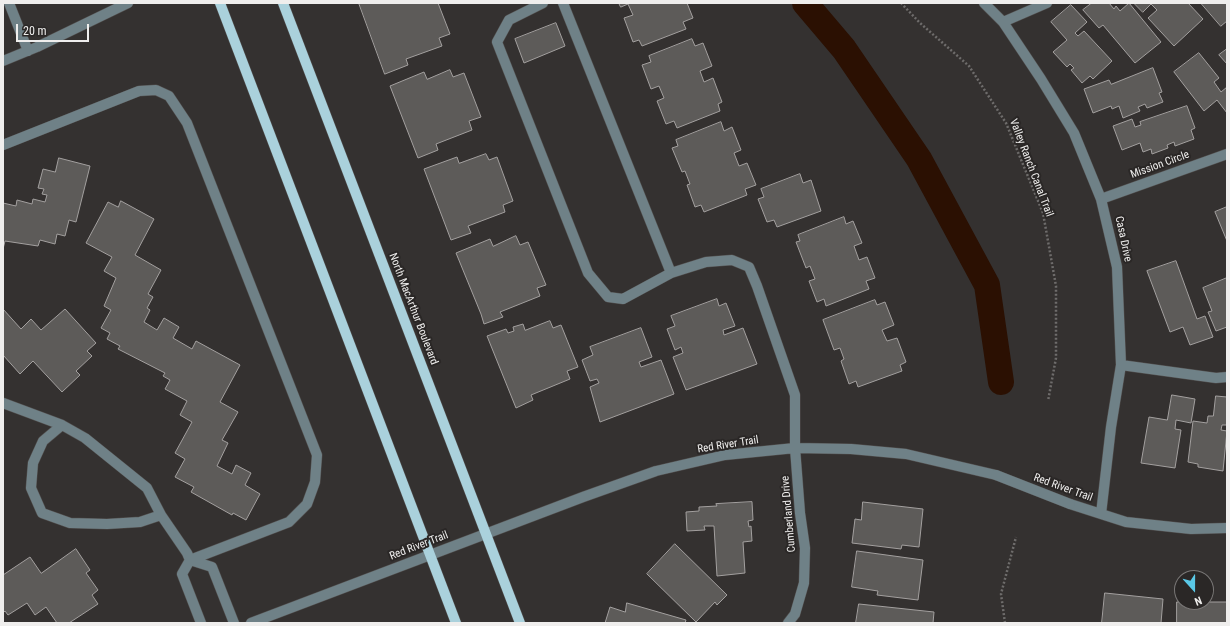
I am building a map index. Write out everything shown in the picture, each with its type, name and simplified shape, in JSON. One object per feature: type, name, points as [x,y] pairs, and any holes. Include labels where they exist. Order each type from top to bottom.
[{"type":"main road","points":[[220,3],[456,623]]},
{"type":"main road","name":"North MacArthur Boulevard","points":[[283,3],[520,623]]},
{"type":"street","points":[[9,3],[28,51]]},
{"type":"street","points":[[3,61],[28,51],[128,3]]},
{"type":"street","name":"Cumberland Drive","points":[[543,3],[509,20],[497,42],[588,273],[608,297],[623,299],[671,273],[706,262],[732,260],[749,267],[757,286],[795,395],[796,448],[800,513],[805,548],[804,583],[795,614],[788,623]]},
{"type":"street","points":[[563,3],[671,273]]},
{"type":"street","name":"Casa Drive","points":[[984,3],[1003,22],[1041,79],[1074,133],[1101,199],[1117,267],[1121,365],[1111,427],[1101,514]]},
{"type":"street","points":[[1003,22],[1047,3]]},
{"type":"street","points":[[3,145],[139,92],[156,90],[168,96],[186,123],[317,455],[315,482],[307,504],[289,522],[190,560],[182,574],[201,623]]},
{"type":"street","name":"Mission Circle","points":[[1101,199],[1227,154]]},
{"type":"street","points":[[1121,365],[1216,378],[1227,377]]},
{"type":"street","points":[[3,403],[62,425],[85,438],[147,488],[161,515],[187,553],[190,560],[212,568],[234,623]]},
{"type":"street","points":[[62,425],[43,441],[33,463],[31,488],[42,513],[70,523],[100,524],[140,522],[161,515]]},
{"type":"street","name":"Red River Trail","points":[[250,623],[583,497],[656,472],[725,456],[796,448],[850,449],[906,454],[996,475],[1070,504],[1126,522],[1191,530],[1227,528]]},
{"type":"path","name":"Valley Ranch Canal Trail","points":[[901,3],[920,23],[969,66],[1006,123],[1043,213],[1056,286],[1056,358],[1048,401]]},
{"type":"path","points":[[1005,623],[1000,594],[1016,537]]},
{"type":"building","points":[[359,3],[438,3],[450,34],[439,38],[442,46],[406,59],[408,65],[385,74]]},
{"type":"building","points":[[619,3],[687,3],[693,18],[683,22],[686,29],[642,46],[639,40],[633,42],[624,18],[633,15],[628,4],[621,7]]},
{"type":"building","points":[[1092,3],[1109,3],[1114,9],[1116,6],[1120,11],[1129,3],[1161,42],[1135,63],[1103,25],[1099,28],[1083,10]]},
{"type":"building","points":[[1134,3],[1188,3],[1203,19],[1174,46],[1148,18],[1157,10],[1151,4],[1143,12]]},
{"type":"building","points":[[1201,3],[1227,3],[1227,21],[1221,26]]},
{"type":"building","points":[[1071,5],[1087,22],[1075,33],[1078,36],[1084,31],[1112,61],[1093,79],[1090,76],[1082,83],[1071,70],[1074,68],[1070,64],[1067,67],[1053,52],[1067,40],[1051,22]]},
{"type":"building","points":[[556,23],[565,46],[524,63],[515,39]]},
{"type":"building","points":[[692,39],[695,46],[703,43],[712,66],[700,71],[704,82],[713,78],[722,102],[718,104],[720,111],[677,128],[674,121],[666,124],[657,101],[664,98],[659,86],[651,89],[642,65],[651,62],[649,56]]},
{"type":"building","points":[[1227,49],[1227,64],[1219,55]]},
{"type":"building","points":[[1199,53],[1219,78],[1214,82],[1221,92],[1227,87],[1227,113],[1217,100],[1204,111],[1174,72]]},
{"type":"building","points":[[1153,68],[1162,92],[1159,93],[1163,102],[1147,108],[1145,104],[1138,107],[1140,111],[1123,118],[1119,106],[1112,109],[1111,106],[1093,113],[1084,89],[1109,80],[1111,84]]},
{"type":"building","points":[[450,70],[453,77],[464,73],[481,117],[469,121],[472,130],[436,144],[438,150],[418,158],[390,86],[424,72],[427,79]]},
{"type":"building","points":[[1187,106],[1195,128],[1191,130],[1194,139],[1175,146],[1174,142],[1167,145],[1168,148],[1152,154],[1151,149],[1143,152],[1140,143],[1122,150],[1113,126],[1132,119],[1135,127],[1141,125],[1140,122]]},
{"type":"building","points":[[721,122],[724,131],[732,127],[741,150],[734,153],[739,166],[747,163],[756,185],[745,189],[747,195],[704,212],[701,205],[695,207],[687,185],[690,184],[685,171],[682,172],[672,148],[678,146],[676,140]]},
{"type":"building","points":[[486,154],[489,160],[497,157],[513,201],[503,205],[505,212],[468,226],[471,233],[451,240],[424,169],[457,157],[459,163]]},
{"type":"building","points":[[59,158],[90,166],[76,222],[69,220],[65,236],[57,234],[55,244],[40,240],[38,246],[5,241],[3,249],[3,203],[16,206],[17,200],[32,204],[33,199],[45,202],[47,195],[42,194],[44,189],[38,188],[43,169],[55,172]]},
{"type":"building","points":[[800,174],[803,183],[811,180],[821,211],[777,227],[774,220],[767,222],[758,199],[764,197],[761,189]]},
{"type":"building","points":[[121,201],[154,219],[135,255],[161,270],[148,294],[153,297],[147,308],[150,310],[144,322],[157,330],[164,318],[179,327],[173,338],[192,349],[196,341],[240,365],[220,402],[238,412],[222,440],[228,443],[217,466],[232,474],[236,465],[251,473],[245,485],[260,494],[246,520],[233,513],[232,515],[191,492],[194,487],[175,477],[185,459],[175,453],[192,422],[180,415],[187,401],[165,389],[170,380],[163,376],[165,373],[118,349],[120,346],[107,339],[110,333],[101,328],[111,310],[104,306],[116,278],[104,271],[112,257],[86,243],[108,202],[118,207]]},
{"type":"building","points":[[1227,207],[1227,241],[1215,212]]},
{"type":"building","points":[[844,217],[846,224],[853,221],[862,243],[854,246],[859,260],[867,257],[875,278],[866,281],[869,289],[826,306],[824,299],[817,302],[809,281],[815,279],[810,266],[806,268],[796,242],[800,241],[798,235]]},
{"type":"building","points":[[516,236],[520,245],[528,242],[546,285],[537,288],[540,296],[500,312],[503,317],[484,324],[456,253],[490,239],[493,246]]},
{"type":"building","points":[[1176,261],[1197,319],[1205,316],[1213,337],[1190,345],[1183,327],[1170,332],[1147,271]]},
{"type":"building","points":[[1227,278],[1227,327],[1216,331],[1208,312],[1212,311],[1203,288]]},
{"type":"building","points":[[717,299],[719,306],[726,303],[735,326],[723,330],[724,335],[743,328],[757,364],[686,390],[673,357],[683,353],[681,347],[675,350],[667,329],[675,326],[671,316]]},
{"type":"building","points":[[875,300],[877,305],[885,302],[894,325],[882,330],[887,341],[897,338],[906,362],[900,365],[902,371],[858,387],[856,381],[849,384],[841,361],[844,359],[840,348],[834,350],[823,320]]},
{"type":"building","points":[[3,309],[21,329],[31,319],[41,330],[65,309],[96,343],[87,351],[92,356],[76,371],[80,375],[62,392],[33,361],[20,374],[3,355]]},
{"type":"building","points":[[550,321],[553,328],[561,325],[578,367],[567,371],[570,379],[531,395],[533,400],[516,408],[487,336],[506,329],[508,333],[514,331],[513,327],[523,324],[525,330]]},
{"type":"building","points":[[641,328],[652,357],[639,362],[641,367],[661,360],[674,394],[600,422],[590,387],[599,383],[597,379],[590,381],[582,360],[593,355],[590,347]]},
{"type":"building","points":[[1172,395],[1195,399],[1191,423],[1176,420],[1175,429],[1181,430],[1175,468],[1141,463],[1149,417],[1167,420]]},
{"type":"building","points":[[1216,396],[1227,397],[1227,425],[1222,425],[1221,430],[1227,431],[1223,471],[1198,467],[1198,464],[1188,462],[1193,421],[1207,423],[1208,416],[1213,416]]},
{"type":"building","points":[[752,502],[753,520],[748,521],[749,527],[751,526],[752,541],[743,542],[745,573],[717,576],[714,526],[704,526],[705,530],[687,531],[686,512],[699,511],[699,507],[717,506],[716,504]]},
{"type":"building","points":[[863,502],[923,509],[919,547],[902,545],[901,549],[852,543],[855,519],[861,520]]},
{"type":"building","points":[[675,544],[727,595],[717,605],[715,602],[696,622],[647,574]]},
{"type":"building","points":[[76,549],[90,570],[86,573],[98,590],[92,595],[98,604],[69,623],[57,623],[46,607],[35,615],[27,603],[8,615],[5,611],[3,613],[3,575],[30,557],[41,573]]},
{"type":"building","points":[[857,551],[923,560],[918,600],[877,595],[878,591],[852,587]]},
{"type":"building","points":[[1105,593],[1163,599],[1161,623],[1102,623]]},
{"type":"building","points":[[1214,602],[1227,602],[1227,623],[1177,623],[1177,610],[1214,610]]},
{"type":"building","points":[[627,603],[686,620],[685,623],[605,623],[610,607],[625,612]]},
{"type":"building","points":[[859,604],[934,612],[933,623],[856,623]]},
{"type":"waterway","points":[[805,3],[844,49],[919,159],[987,285],[1001,382]]}]
